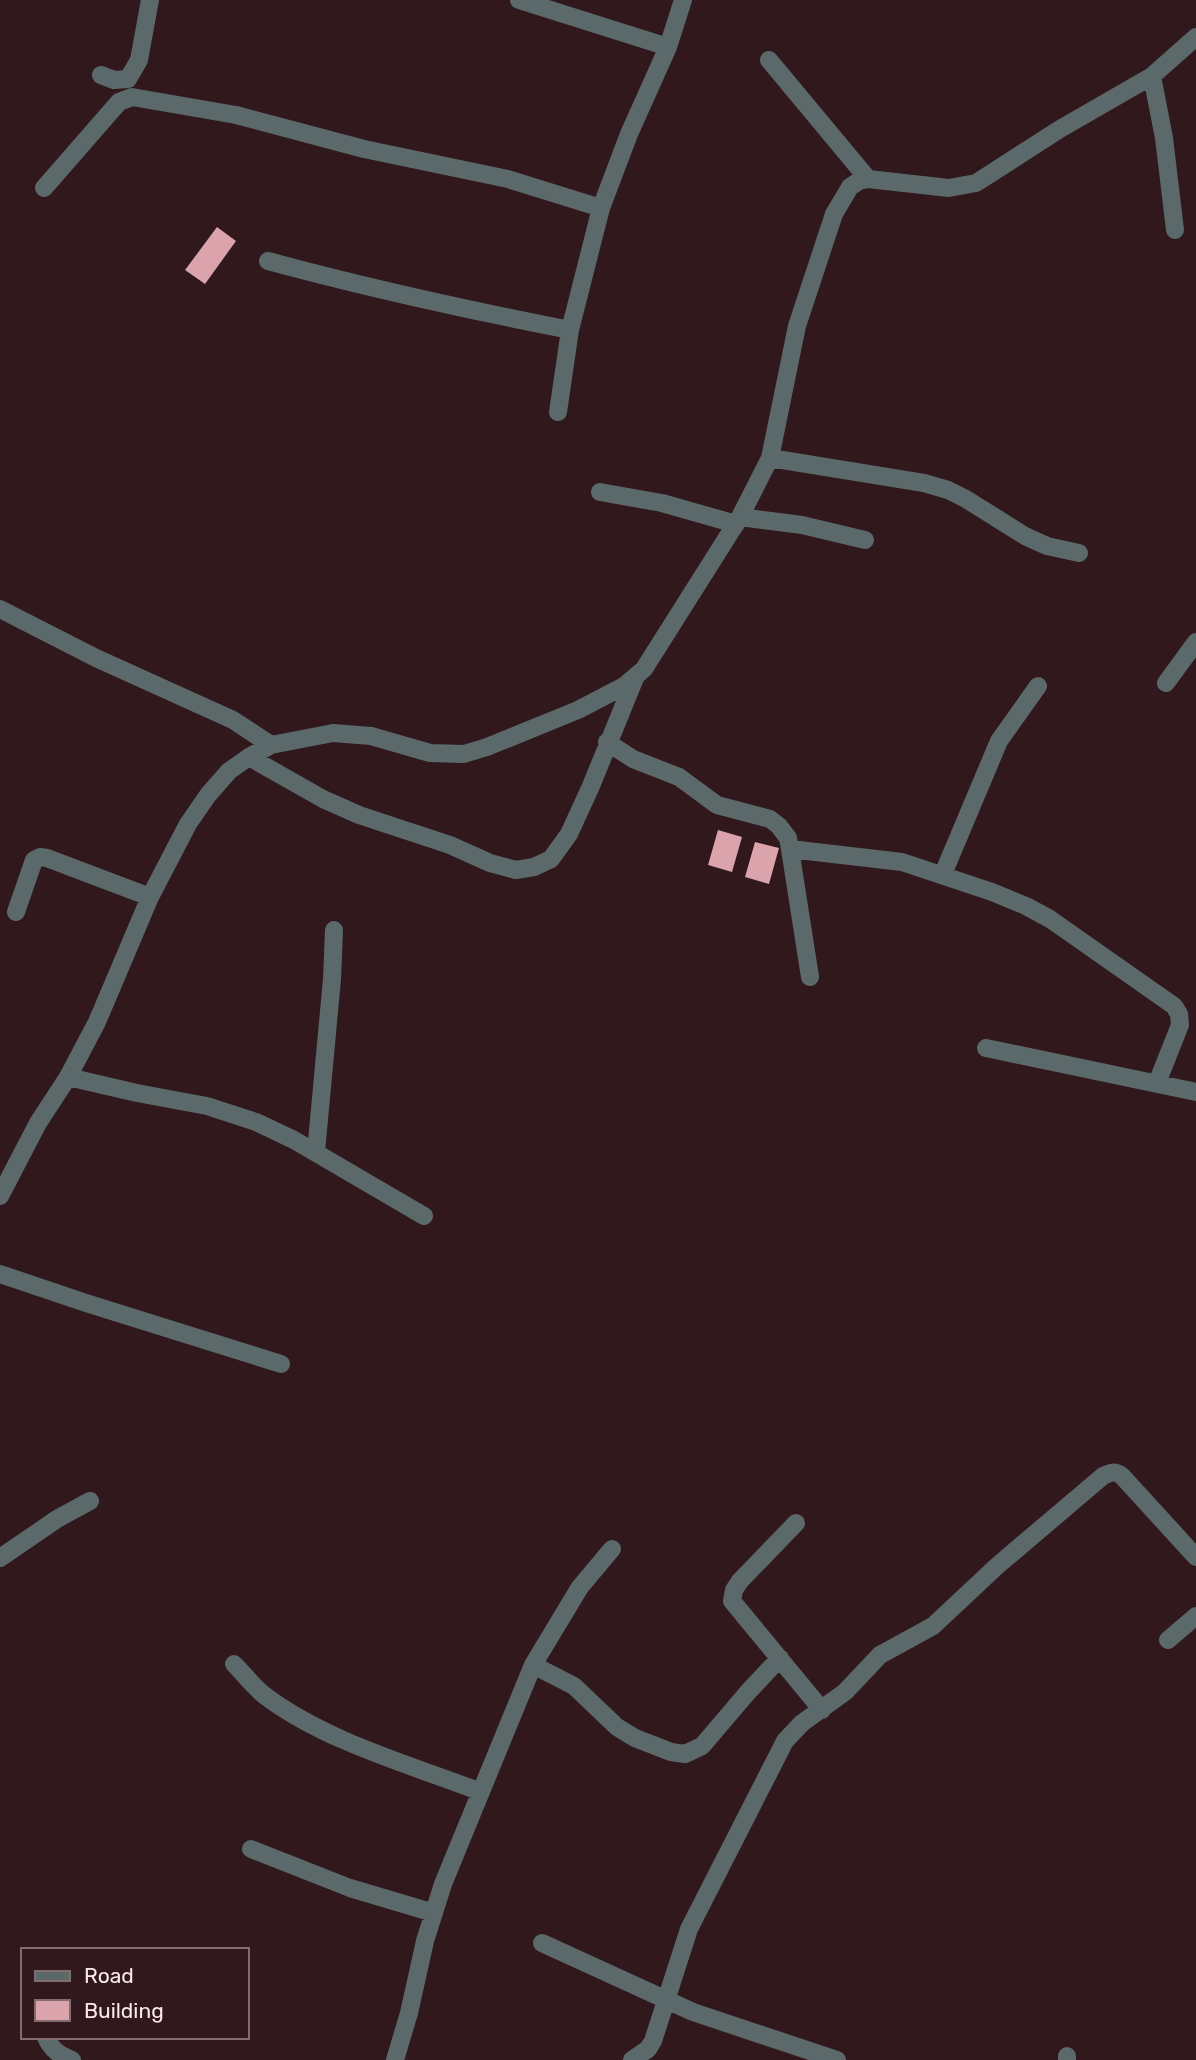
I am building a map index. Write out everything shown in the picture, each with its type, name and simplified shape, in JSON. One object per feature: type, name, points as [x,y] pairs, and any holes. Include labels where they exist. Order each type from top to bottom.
[{"type":"street","points":[[101,75],[114,80],[128,79],[139,60],[150,0]]},
{"type":"street","points":[[519,0],[668,47]]},
{"type":"street","points":[[558,412],[570,330],[601,208],[629,134],[668,47],[683,0]]},
{"type":"street","points":[[0,1196],[6,1165],[68,1077],[97,1022],[150,897],[188,824],[229,771],[271,745],[333,733],[371,736],[430,753],[464,754],[578,710],[635,678],[644,669],[738,521],[770,458],[797,326],[834,214],[850,187],[868,179],[935,188],[976,183],[1152,75],[1196,37]]},
{"type":"street","points":[[769,60],[868,179]]},
{"type":"street","points":[[1152,75],[1164,138],[1175,230]]},
{"type":"street","points":[[44,188],[119,102],[132,97],[236,114],[364,149],[508,179],[601,208]]},
{"type":"street","points":[[268,261],[457,307],[570,330]]},
{"type":"street","points":[[770,458],[924,483],[948,490],[1025,536],[1047,546],[1079,554]]},
{"type":"street","points":[[600,492],[738,521],[802,525],[865,540]]},
{"type":"street","points":[[0,609],[96,658],[233,720],[271,745]]},
{"type":"street","points":[[1166,683],[1196,642]]},
{"type":"street","points":[[249,757],[323,799],[359,815],[450,845],[490,863],[516,870],[534,867],[551,859],[569,834],[635,678]]},
{"type":"street","points":[[943,874],[999,741],[1038,686]]},
{"type":"street","points":[[607,742],[633,759],[679,778],[718,805],[770,819],[779,826],[788,838],[810,977]]},
{"type":"street","points":[[790,849],[902,862],[943,874],[1026,906],[1049,919],[1174,1006],[1179,1014],[1180,1025],[1157,1083]]},
{"type":"street","points":[[16,912],[34,860],[40,857],[150,897]]},
{"type":"street","points":[[316,1152],[334,930]]},
{"type":"street","points":[[986,1048],[1196,1092]]},
{"type":"street","points":[[68,1077],[227,1111],[256,1122],[316,1152],[424,1216]]},
{"type":"street","points":[[0,1274],[281,1364]]},
{"type":"street","points":[[632,2060],[648,2049],[653,2041],[689,1929],[776,1756],[793,1730],[845,1692],[880,1655],[933,1626],[997,1566],[1109,1472],[1122,1476],[1196,1557]]},
{"type":"street","points":[[0,1558],[57,1519],[90,1501]]},
{"type":"street","points":[[796,1523],[740,1581],[732,1601],[822,1710]]},
{"type":"street","points":[[395,2060],[410,2013],[425,1941],[443,1884],[533,1665],[580,1587],[612,1549]]},
{"type":"street","points":[[1168,1640],[1196,1616]]},
{"type":"street","points":[[533,1665],[574,1686],[617,1727],[635,1738],[671,1752],[685,1754],[702,1746],[780,1658]]},
{"type":"street","points":[[234,1664],[263,1693],[296,1715],[344,1740],[481,1791]]},
{"type":"street","points":[[251,1849],[350,1888],[434,1913]]},
{"type":"street","points":[[542,1942],[722,2022],[838,2060]]},
{"type":"street","points":[[47,2039],[50,2047],[72,2060]]},
{"type":"building","points":[[217,227],[236,241],[205,284],[185,270]]},
{"type":"building","points":[[718,830],[742,837],[732,872],[708,865]]},
{"type":"building","points":[[755,842],[779,848],[769,884],[745,877]]}]
